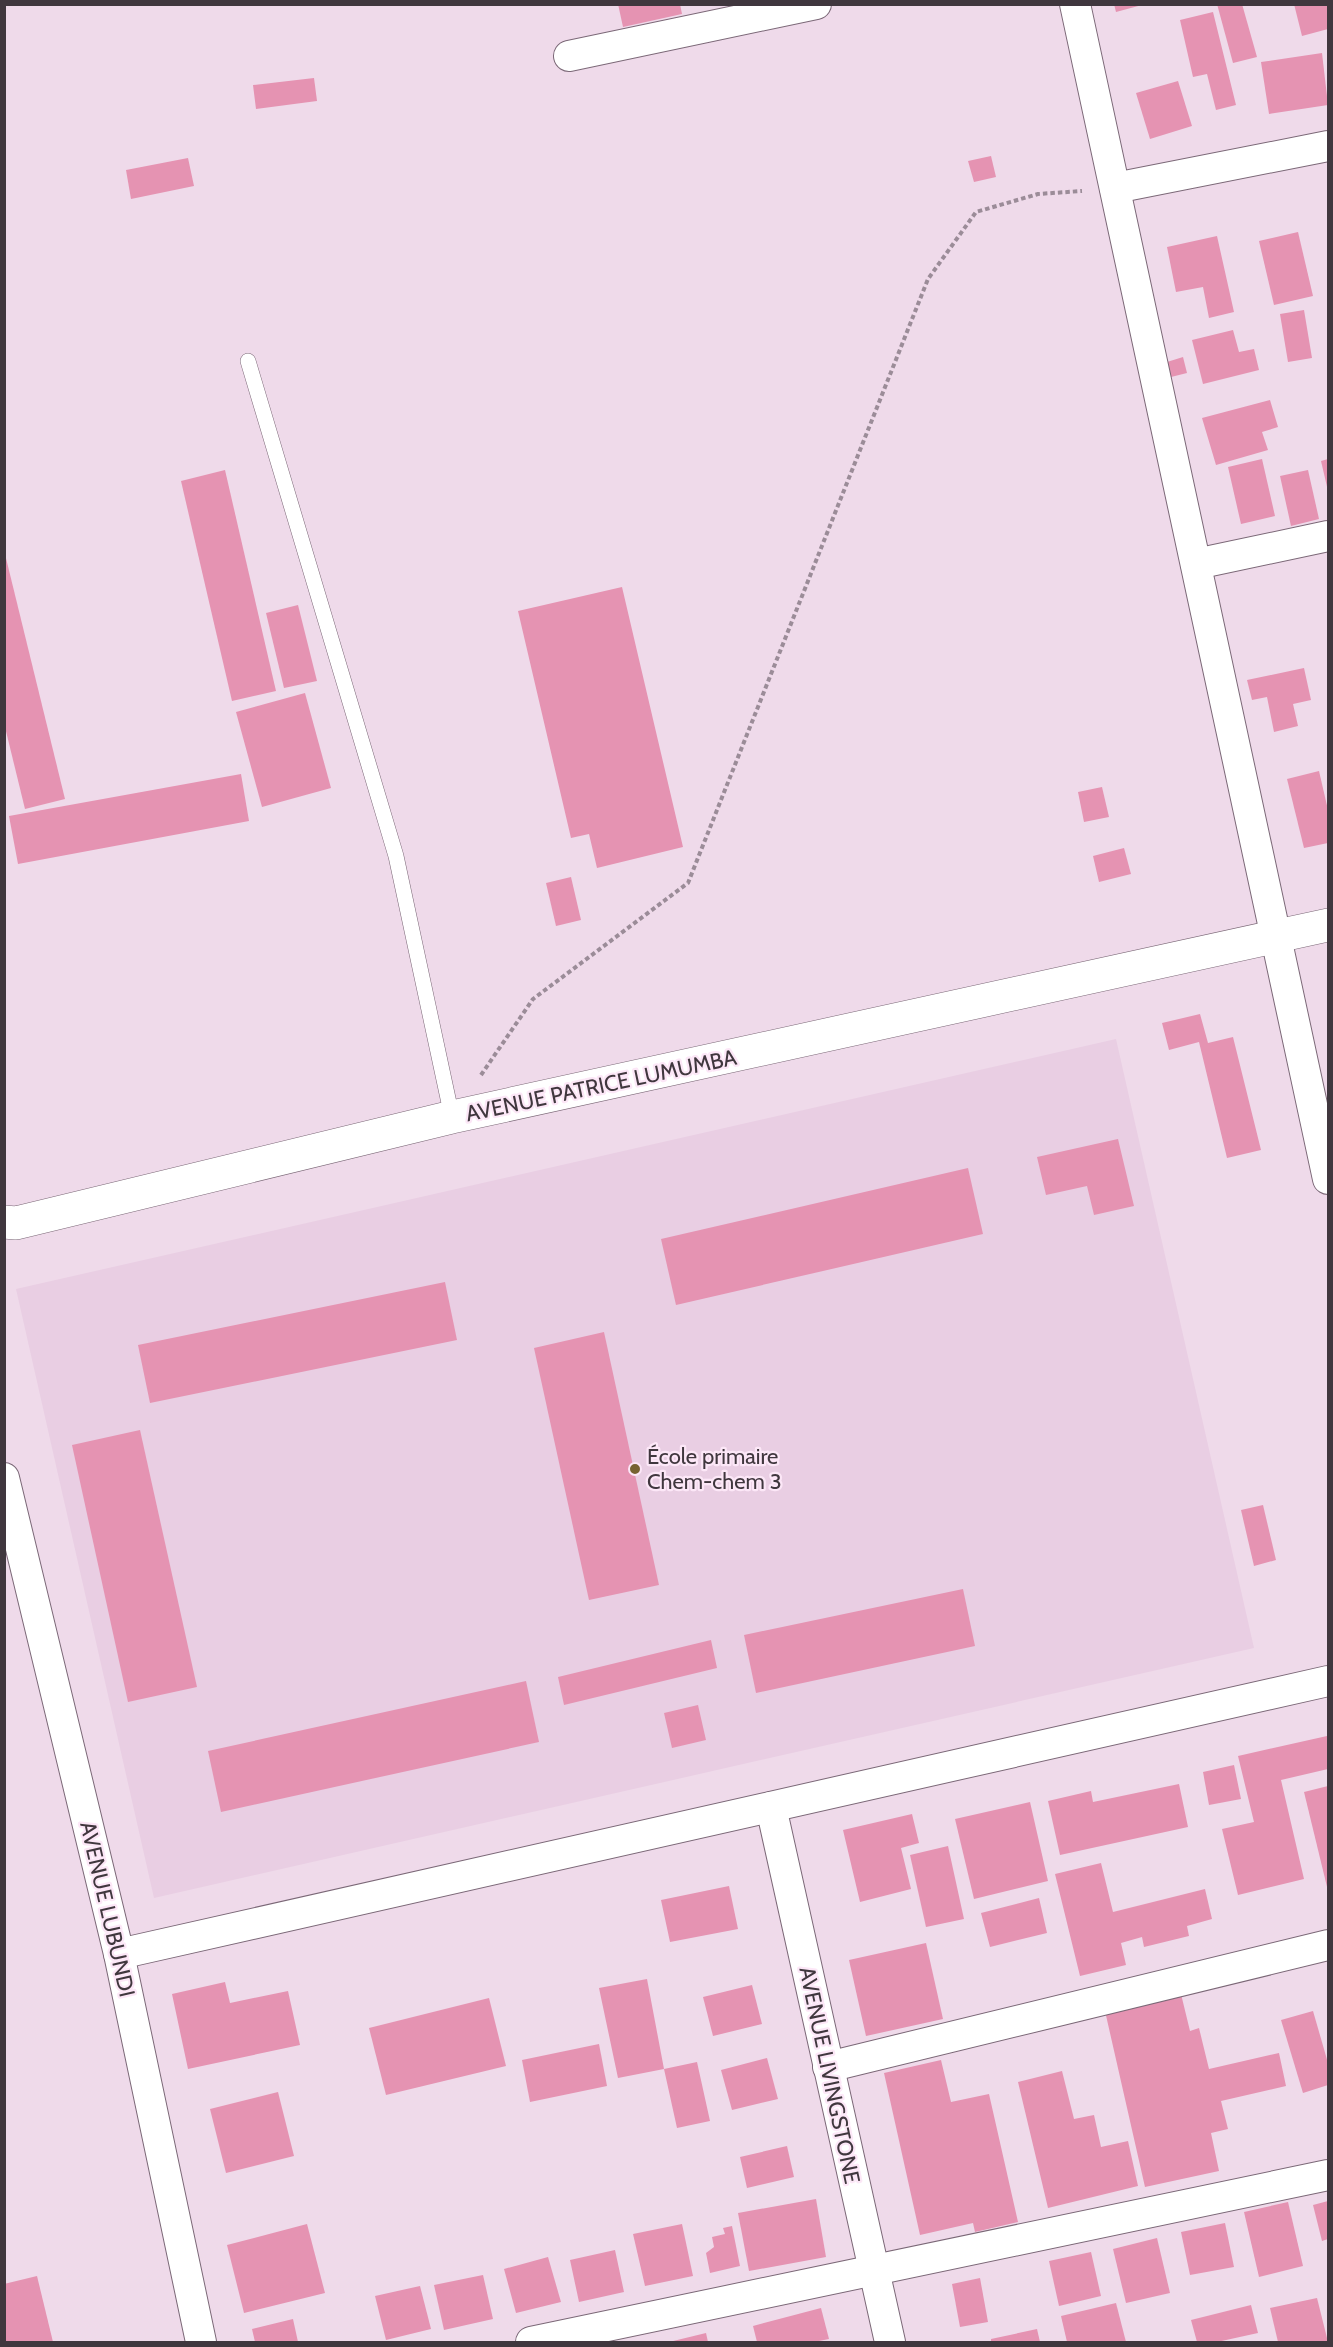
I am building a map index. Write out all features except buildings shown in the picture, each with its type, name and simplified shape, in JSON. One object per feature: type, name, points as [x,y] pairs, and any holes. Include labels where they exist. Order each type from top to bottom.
[{"type":"street","points":[[569,56],[816,4]]},
{"type":"street","points":[[1076,4],[1329,1179]]},
{"type":"street","points":[[1115,188],[1329,146]]},
{"type":"street","points":[[1196,564],[1329,536]]},
{"type":"street","name":"AVENUE PATRICE LUMUMBA","points":[[4,1222],[16,1223],[452,1117],[1329,925]]},
{"type":"street","name":"AVENUE LUBUNDI","points":[[4,1478],[119,1954],[201,2343]]},
{"type":"street","points":[[119,1954],[1329,1682]]},
{"type":"street","name":"AVENUE LIVINGSTONE","points":[[771,1807],[890,2343]]},
{"type":"street","points":[[828,2067],[1329,1945]]},
{"type":"street","points":[[531,2343],[1329,2175]]},
{"type":"lane","points":[[248,361],[396,856],[452,1117]]},
{"type":"path","points":[[452,1117],[532,999],[688,883],[928,279],[976,212],[1038,194],[1115,188]]},
{"type":"shaded area","name":"École primaire Chem-chem 3","points":[[1116,1039],[1254,1648],[154,1898],[16,1289]]},
{"type":"place","name":"École primaire Chem-chem 3","points":[[635,1469]]}]
